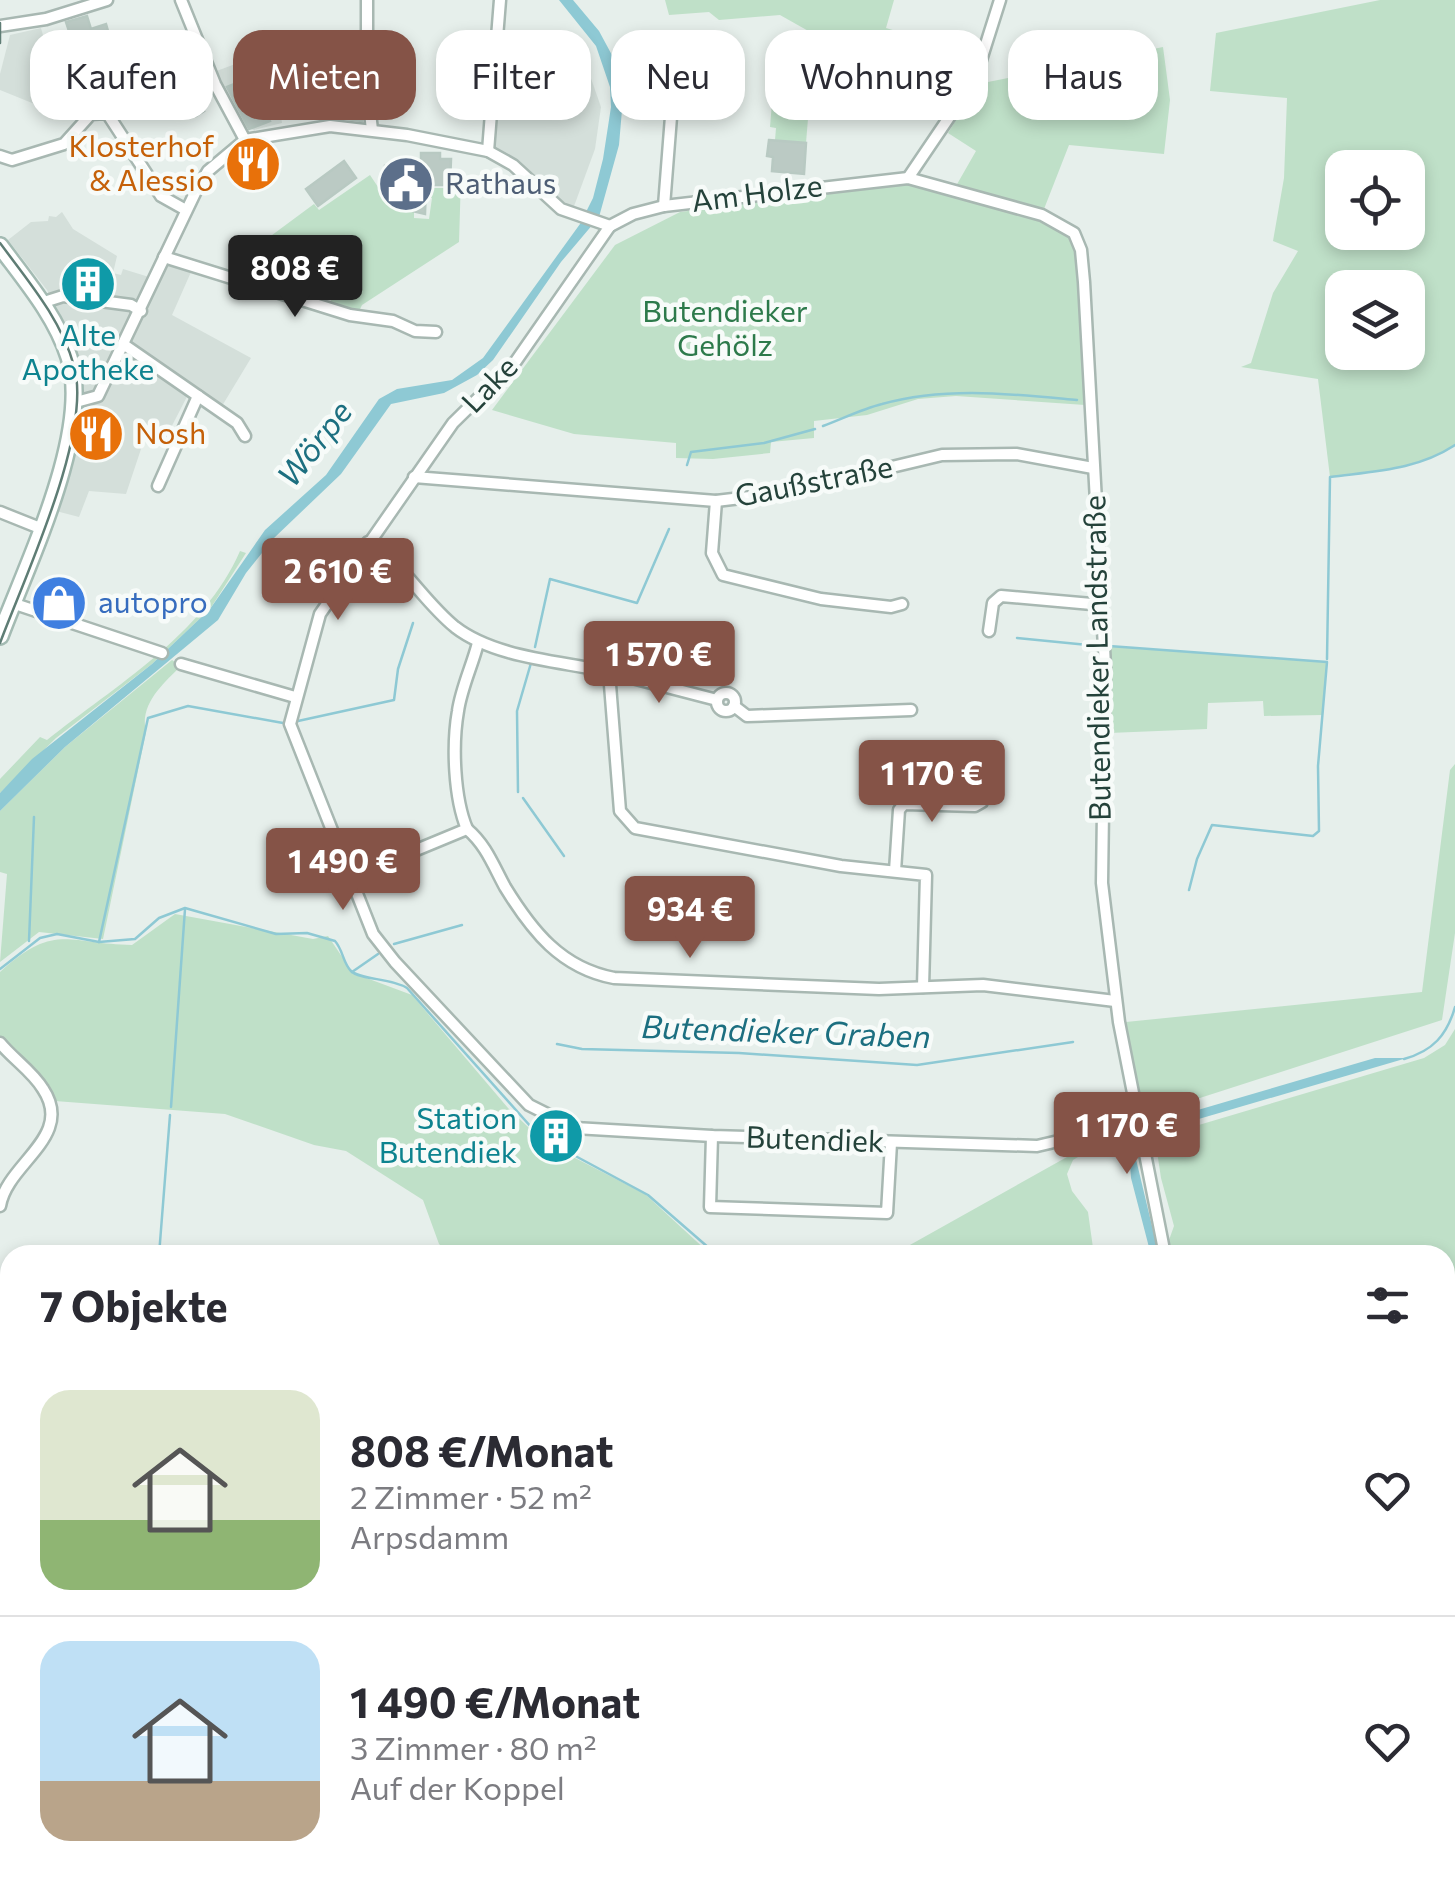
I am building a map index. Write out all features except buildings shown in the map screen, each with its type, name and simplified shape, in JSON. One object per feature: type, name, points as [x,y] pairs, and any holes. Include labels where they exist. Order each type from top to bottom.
[{"type":"street","points":[[0,26],[46,20],[107,0]]},
{"type":"street","points":[[181,0],[215,84],[245,140]]},
{"type":"street","points":[[367,0],[367,86],[372,130]]},
{"type":"street","points":[[488,150],[500,0]]},
{"type":"street","points":[[908,178],[975,79],[1000,0]]},
{"type":"street","points":[[0,156],[11,160],[64,144],[91,114],[108,112],[162,196],[186,210]]},
{"type":"street","points":[[664,206],[673,120]]},
{"type":"street","points":[[76,402],[98,396],[208,171],[245,140],[313,126],[372,130],[488,150],[513,165],[561,209],[604,224]]},
{"type":"street","name":"Am Holze","points":[[604,224],[664,206],[908,178]]},
{"type":"street","name":"Butendieker Landstraße","points":[[908,178],[1042,215],[1074,233],[1082,266],[1103,604],[1102,883],[1116,1001],[1163,1245]]},
{"type":"street","name":"Lake","points":[[295,698],[320,614],[453,423],[516,360],[604,224]]},
{"type":"street","points":[[0,246],[41,303],[68,354],[76,402],[70,444],[0,636]]},
{"type":"street","points":[[164,257],[350,316],[436,332]]},
{"type":"street","points":[[41,303],[62,296],[131,305],[141,310]]},
{"type":"street","points":[[124,344],[236,423],[246,436]]},
{"type":"street","points":[[158,486],[198,396]]},
{"type":"street","name":"Gaußstraße","points":[[414,478],[716,500],[783,493],[942,455],[1016,454],[1093,468]]},
{"type":"street","points":[[716,500],[712,552],[723,575],[821,600],[891,607],[902,604]]},
{"type":"street","points":[[0,512],[40,528]]},
{"type":"street","points":[[368,542],[407,572],[438,612],[478,643],[717,700],[721,710],[734,706],[747,716],[911,710]]},
{"type":"street","points":[[988,631],[993,603],[1001,596],[1103,604]]},
{"type":"street","points":[[12,603],[162,653]]},
{"type":"street","points":[[478,643],[458,709],[460,814],[467,829],[482,841],[506,888],[541,938],[561,958],[589,973],[614,978],[781,985],[982,985],[1116,1001]]},
{"type":"street","points":[[181,664],[295,698]]},
{"type":"street","points":[[609,672],[620,810],[635,828],[776,855],[926,875],[923,986]]},
{"type":"street","name":"Butendiek","points":[[295,698],[290,724],[383,950],[528,1105],[575,1128],[891,1142],[1037,1146],[1140,1122]]},
{"type":"street","points":[[894,872],[898,810],[904,804],[975,806],[982,802]]},
{"type":"street","points":[[350,877],[467,829]]},
{"type":"street","points":[[0,1042],[43,1088],[50,1102],[51,1119],[42,1143],[3,1184],[0,1206]]},
{"type":"street","points":[[712,1136],[710,1206],[888,1213],[891,1142]]},
{"type":"shaded area","points":[[30,30],[30,102],[0,90],[10,35]]},
{"type":"shaded area","points":[[233,65],[233,106],[214,72]]},
{"type":"shaded area","points":[[591,78],[601,107],[595,149],[573,209],[493,145],[495,120],[591,120]]},
{"type":"shaded area","points":[[241,120],[282,123],[254,130]]},
{"type":"shaded area","points":[[62,212],[73,229],[117,256],[113,273],[121,275],[123,269],[149,277],[157,259],[191,272],[172,315],[251,358],[222,406],[193,385],[161,447],[144,440],[126,494],[89,491],[79,517],[56,511],[79,434],[84,393],[81,361],[47,290],[8,240],[31,222],[48,221],[49,216],[56,217]]},
{"type":"green space","points":[[665,0],[894,0],[886,28],[893,30],[807,30],[780,15],[719,20],[709,12],[669,15]]},
{"type":"green space","points":[[1380,0],[1455,0],[1455,445],[1426,460],[1395,468],[1330,477],[1318,379],[1241,367],[1251,363],[1273,293],[1298,251],[1273,241],[1284,178],[1287,98],[1210,91],[1216,33]]},
{"type":"green space","points":[[1163,47],[1170,100],[1164,154],[1069,145],[1044,209],[956,186],[976,151],[948,133],[956,120],[988,120],[988,82],[1008,78],[1008,120],[1158,120],[1158,48]]},
{"type":"green space","points":[[771,120],[808,120],[806,143],[775,140],[776,128],[770,127]]},
{"type":"green space","points":[[370,175],[380,190],[405,191],[406,212],[414,212],[414,218],[429,219],[432,198],[428,198],[428,188],[450,188],[452,176],[461,177],[459,242],[362,305],[359,311],[330,306],[331,299],[253,274],[264,241],[314,204],[319,210]]},
{"type":"green space","name":"Butendieker Gehölz","points":[[904,183],[1040,220],[1073,238],[1082,313],[1085,405],[956,396],[918,399],[867,415],[814,421],[814,438],[771,442],[770,453],[713,459],[676,458],[676,443],[574,434],[492,410],[615,245],[680,212]]},
{"type":"green space","points":[[240,551],[246,553],[210,609],[152,664],[56,738],[0,793],[0,779],[40,737],[47,740],[181,633],[224,581]]},
{"type":"green space","points":[[1109,646],[1327,662],[1323,715],[1264,716],[1263,701],[1208,703],[1207,729],[1109,733]]},
{"type":"green space","points":[[172,660],[181,666],[154,695],[146,712],[146,732],[103,939],[39,932],[0,962],[7,874],[0,872],[0,811],[65,747]]},
{"type":"green space","points":[[1455,764],[1455,933],[1442,1020],[1144,1116],[1126,1022],[1422,992],[1450,770]]},
{"type":"green space","points":[[175,914],[313,939],[328,936],[353,973],[412,995],[508,1108],[544,1142],[645,1194],[700,1245],[440,1245],[423,1200],[346,1151],[314,1145],[225,1114],[55,1101],[45,1083],[0,1036],[0,972],[19,956],[49,941],[132,945]]},
{"type":"green space","points":[[1455,1029],[1455,1245],[1170,1245],[1174,1226],[1155,1138],[1424,1058],[1445,1045]]},
{"type":"green space","points":[[1115,1135],[1073,1160],[1067,1174],[1072,1191],[1088,1212],[1093,1245],[910,1245],[1101,1138]]},
{"type":"water","points":[[559,0],[573,0],[599,31],[611,53],[611,107],[610,87],[591,40],[591,30],[583,30]]},
{"type":"water","points":[[611,107],[611,120],[621,120],[619,145],[599,217],[561,262],[493,360],[477,375],[444,393],[391,404],[341,474],[274,538],[246,573],[218,620],[65,747],[0,811],[0,793],[32,759],[152,664],[210,609],[265,530],[326,475],[379,399],[397,389],[452,380],[483,358],[580,224],[593,198]]},
{"type":"water","points":[[1375,1058],[1407,1058],[1151,1133],[1150,1124]]},
{"type":"water","points":[[1139,1129],[1134,1151],[1157,1245],[1148,1245],[1131,1178],[1128,1139]]},
{"type":"waterway","points":[[823,426],[875,406],[930,395],[979,393],[1077,400]]},
{"type":"waterway","points":[[687,465],[691,452],[764,443],[815,429]]},
{"type":"waterway","points":[[1327,659],[1330,477],[1411,465],[1455,445]]},
{"type":"waterway","points":[[535,647],[550,579],[637,603],[669,529]]},
{"type":"waterway","points":[[298,721],[394,700],[398,669],[413,623]]},
{"type":"waterway","points":[[1017,638],[1098,646]]},
{"type":"waterway","points":[[1109,646],[1327,662],[1318,766],[1319,831],[1313,836],[1212,825],[1189,890]]},
{"type":"waterway","points":[[518,792],[517,711],[531,663]]},
{"type":"waterway","points":[[99,942],[148,718],[188,706],[283,723]]},
{"type":"waterway","points":[[523,798],[564,856]]},
{"type":"waterway","points":[[29,941],[34,817]]},
{"type":"waterway","points":[[0,969],[40,938],[57,934],[99,942],[135,939],[159,918],[185,908],[276,934],[307,933],[335,941],[355,974],[407,988],[540,1137],[648,1195],[706,1245]]},
{"type":"waterway","points":[[171,1107],[185,909]]},
{"type":"waterway","points":[[394,944],[462,925]]},
{"type":"waterway","points":[[352,972],[378,954]]},
{"type":"waterway","points":[[1404,1059],[1437,1040],[1455,1007]]},
{"type":"waterway","name":"Butendieker Graben","points":[[557,1044],[582,1049],[739,1053],[917,1065],[1073,1042]]},
{"type":"waterway","points":[[160,1245],[170,1115]]},
{"type":"tram line","points":[[0,23],[0,43]]},
{"type":"tram line","points":[[0,243],[61,332],[74,366],[77,394],[74,428],[54,504],[0,643]]},
{"type":"place","name":"Klosterhof & Alessio","points":[[253,164]]},
{"type":"place","name":"Rathaus","points":[[406,184]]},
{"type":"place","name":"Alte Apotheke","points":[[88,284]]},
{"type":"place","name":"Nosh","points":[[96,434]]},
{"type":"place","name":"autopro","points":[[59,603]]},
{"type":"place","name":"Station Butendiek","points":[[556,1136]]},
{"type":"water label","name":"Wörpe","points":[[315,444]]}]
